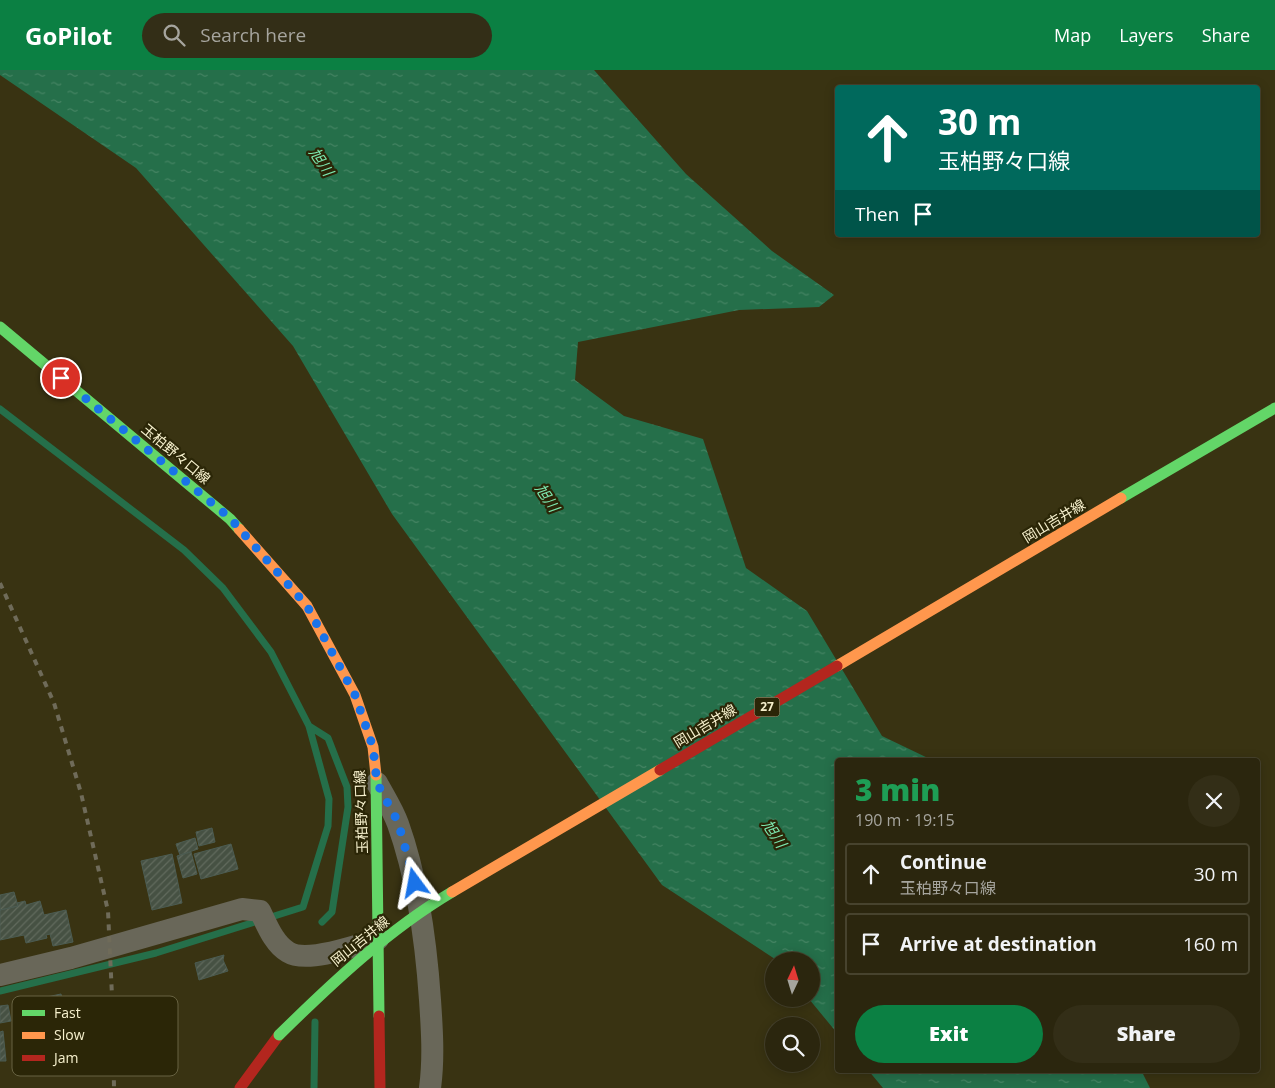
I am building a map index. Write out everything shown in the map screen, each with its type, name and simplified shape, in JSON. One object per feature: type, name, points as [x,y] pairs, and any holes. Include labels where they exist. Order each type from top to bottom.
[{"type":"main road","name":"玉柏野々口線","points":[[0,327],[230,518],[307,606],[355,695],[373,747],[377,783],[380,1088]]},
{"type":"main road","name":"岡山吉井線","points":[[240,1088],[279,1035],[326,989],[373,947],[429,906],[1275,408]]},
{"type":"street","points":[[377,783],[398,822],[411,864],[419,903],[428,965],[432,1027],[430,1088]]},
{"type":"street","points":[[0,975],[80,956],[242,909],[265,921],[280,945],[289,953],[304,955],[333,952],[378,939]]},
{"type":"water","name":"旭川","points":[[0,70],[594,70],[686,174],[772,251],[834,295],[819,307],[739,310],[578,342],[575,380],[624,416],[703,439],[746,568],[807,611],[882,736],[928,758],[835,758],[835,1031],[816,1008],[820,1008],[820,952],[765,952],[662,885],[392,514],[293,346],[136,168],[0,75]]},
{"type":"water","points":[[870,1073],[1142,1073],[1150,1088],[883,1088]]},
{"type":"building","points":[[212,828],[215,842],[199,846],[196,832]]},
{"type":"building","points":[[195,838],[198,849],[180,855],[176,844]]},
{"type":"building","points":[[231,844],[238,869],[201,879],[194,854]]},
{"type":"building","points":[[191,852],[197,874],[183,878],[177,856]]},
{"type":"building","points":[[172,854],[182,903],[152,910],[141,861]]},
{"type":"building","points":[[14,892],[18,906],[0,910],[0,895]]},
{"type":"building","points":[[25,901],[26,905],[40,901],[44,915],[66,910],[73,942],[53,946],[50,934],[46,935],[47,938],[26,943],[24,935],[0,940],[0,910],[18,906],[17,903]]},
{"type":"building","points":[[224,955],[223,960],[228,971],[199,980],[195,963]]},
{"type":"building","points":[[8,1005],[11,1021],[0,1023],[0,1006]]},
{"type":"building","points":[[3,1031],[6,1061],[0,1061],[0,1032]]},
{"type":"waterway","points":[[0,409],[184,550],[223,588],[271,652],[309,726],[329,799],[328,826],[303,907],[156,953],[0,991]]},
{"type":"waterway","points":[[309,726],[328,738],[347,787],[348,807],[332,912],[322,922]]},
{"type":"waterway","points":[[314,1088],[315,1022]]},
{"type":"railway","points":[[0,583],[54,703],[81,793],[108,911],[112,996]]},
{"type":"railway","points":[[114,1076],[114,1088]]},
{"type":"traffic: fast","points":[[0,327],[230,519],[239,529]]},
{"type":"traffic: fast","points":[[1121,498],[1275,408]]},
{"type":"traffic: fast","points":[[376,775],[379,1016]]},
{"type":"traffic: fast","points":[[279,1035],[361,958],[405,923],[452,892]]},
{"type":"traffic: slow","points":[[837,666],[1121,498]]},
{"type":"traffic: slow","points":[[239,529],[307,606],[355,695],[373,747],[376,775]]},
{"type":"traffic: slow","points":[[452,892],[660,770]]},
{"type":"traffic: jam","points":[[660,770],[837,666]]},
{"type":"traffic: jam","points":[[379,1016],[380,1088]]},
{"type":"traffic: jam","points":[[240,1088],[279,1035]]},
{"type":"route","points":[[61,378],[230,518],[307,606],[355,695],[373,747],[377,783],[398,822],[415,883]]}]
